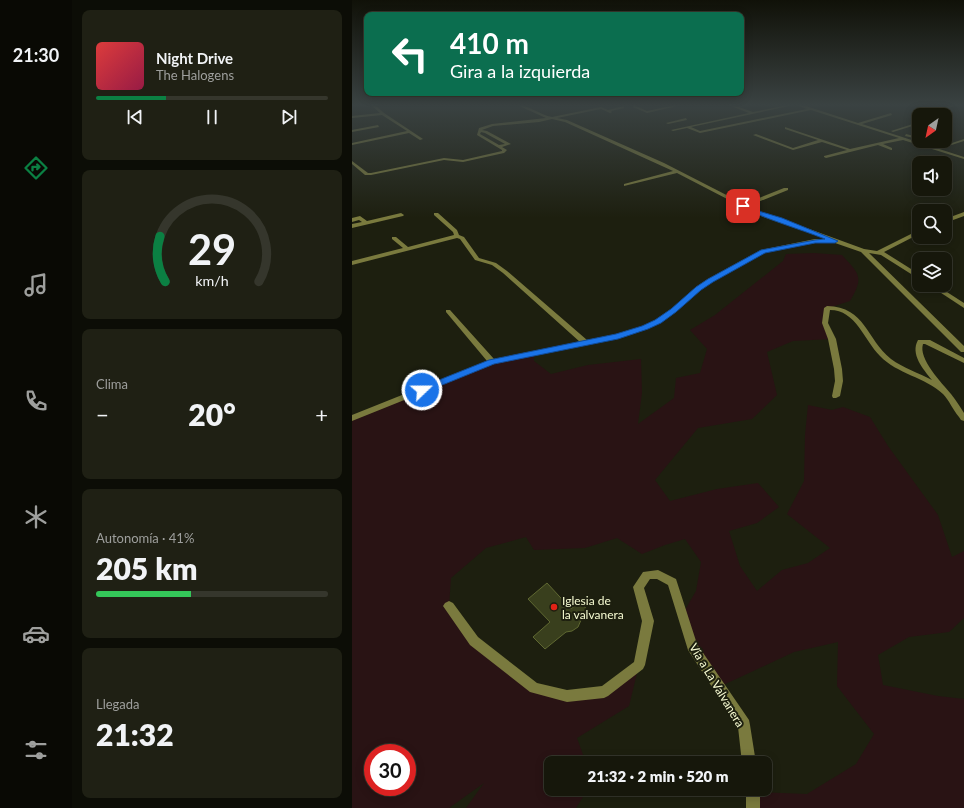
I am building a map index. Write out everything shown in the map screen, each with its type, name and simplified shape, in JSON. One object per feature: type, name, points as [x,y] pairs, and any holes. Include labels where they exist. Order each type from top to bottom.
[{"type":"street","points":[[352,162],[367,174],[371,174],[444,159],[463,161],[503,152],[505,150],[493,143]]},
{"type":"street","points":[[499,146],[509,144],[507,143]]},
{"type":"street","points":[[613,143],[760,214],[862,252],[964,350]]},
{"type":"street","points":[[776,143],[793,149],[815,143]]},
{"type":"street","points":[[826,143],[850,150]]},
{"type":"street","points":[[826,157],[884,143]]},
{"type":"street","points":[[915,143],[964,158]]},
{"type":"street","points":[[955,143],[942,147],[964,154]]},
{"type":"street","points":[[877,144],[891,149]]},
{"type":"street","points":[[947,153],[954,150]]},
{"type":"street","points":[[626,185],[676,172]]},
{"type":"street","points":[[743,206],[786,189]]},
{"type":"street","points":[[436,214],[455,231],[457,236]]},
{"type":"street","points":[[952,218],[964,214]]},
{"type":"street","points":[[352,226],[401,216]]},
{"type":"street","points":[[352,220],[360,218],[366,223]]},
{"type":"street","points":[[352,263],[457,236],[462,238],[477,259],[494,264],[505,272],[585,342]]},
{"type":"street","points":[[815,241],[822,236]]},
{"type":"street","points":[[862,252],[879,252],[912,236]]},
{"type":"street","points":[[394,238],[407,248]]},
{"type":"street","points":[[352,418],[492,362],[618,336],[658,322],[674,310],[698,288],[763,251],[815,241],[835,241]]},
{"type":"street","points":[[879,252],[912,273]]},
{"type":"street","points":[[943,292],[964,306]]},
{"type":"street","points":[[836,396],[839,381],[838,369],[832,339],[825,323],[826,310],[828,308],[835,307],[843,309],[858,322],[875,347],[888,360],[945,392]]},
{"type":"street","points":[[448,311],[492,362]]},
{"type":"street","points":[[964,361],[927,342],[920,341],[918,344],[917,348],[925,366],[964,418]]},
{"type":"street","name":"Vía a La Valvanera","points":[[449,606],[474,641],[534,688],[567,696],[604,692],[639,664],[648,621],[638,587],[647,575],[658,574],[672,582],[692,646],[744,725],[748,756]]},
{"type":"street","points":[[753,796],[753,808]]},
{"type":"shaded area","points":[[814,253],[842,255],[853,267],[858,276],[858,281],[850,301],[828,308],[825,323],[832,339],[793,341],[767,352],[777,395],[752,419],[698,428],[655,480],[670,501],[717,489],[758,483],[779,507],[757,523],[729,531],[740,566],[757,591],[782,570],[808,563],[830,548],[787,514],[804,481],[805,435],[808,405],[832,410],[843,407],[870,417],[888,446],[938,515],[952,557],[964,551],[964,618],[949,632],[909,637],[878,655],[883,685],[938,696],[964,699],[964,808],[753,808],[754,796],[772,796],[772,793],[807,794],[856,764],[874,734],[837,686],[838,642],[794,652],[719,687],[682,615],[696,591],[701,562],[685,539],[642,554],[617,538],[585,548],[534,550],[526,537],[486,548],[451,578],[449,606],[474,641],[534,688],[567,696],[604,692],[639,665],[629,706],[577,738],[583,756],[544,756],[544,796],[584,796],[576,808],[466,808],[484,783],[449,808],[352,808],[352,418],[492,362],[534,353],[534,361],[551,374],[588,365],[641,359],[642,393],[638,424],[674,398],[676,378],[700,373],[707,349],[690,330],[715,315],[783,261],[786,254]]},
{"type":"building","name":"Iglesia de la valvanera","points":[[547,583],[571,609],[579,602],[588,610],[581,616],[578,627],[572,631],[566,632],[545,649],[533,637],[550,622],[528,599]]},
{"type":"place","name":"Iglesia de la valvanera","points":[[554,607]]},
{"type":"route","points":[[422,390],[492,362],[618,336],[645,327],[658,322],[674,310],[698,288],[710,280],[763,251],[815,241],[835,241],[760,214],[743,206]]}]
